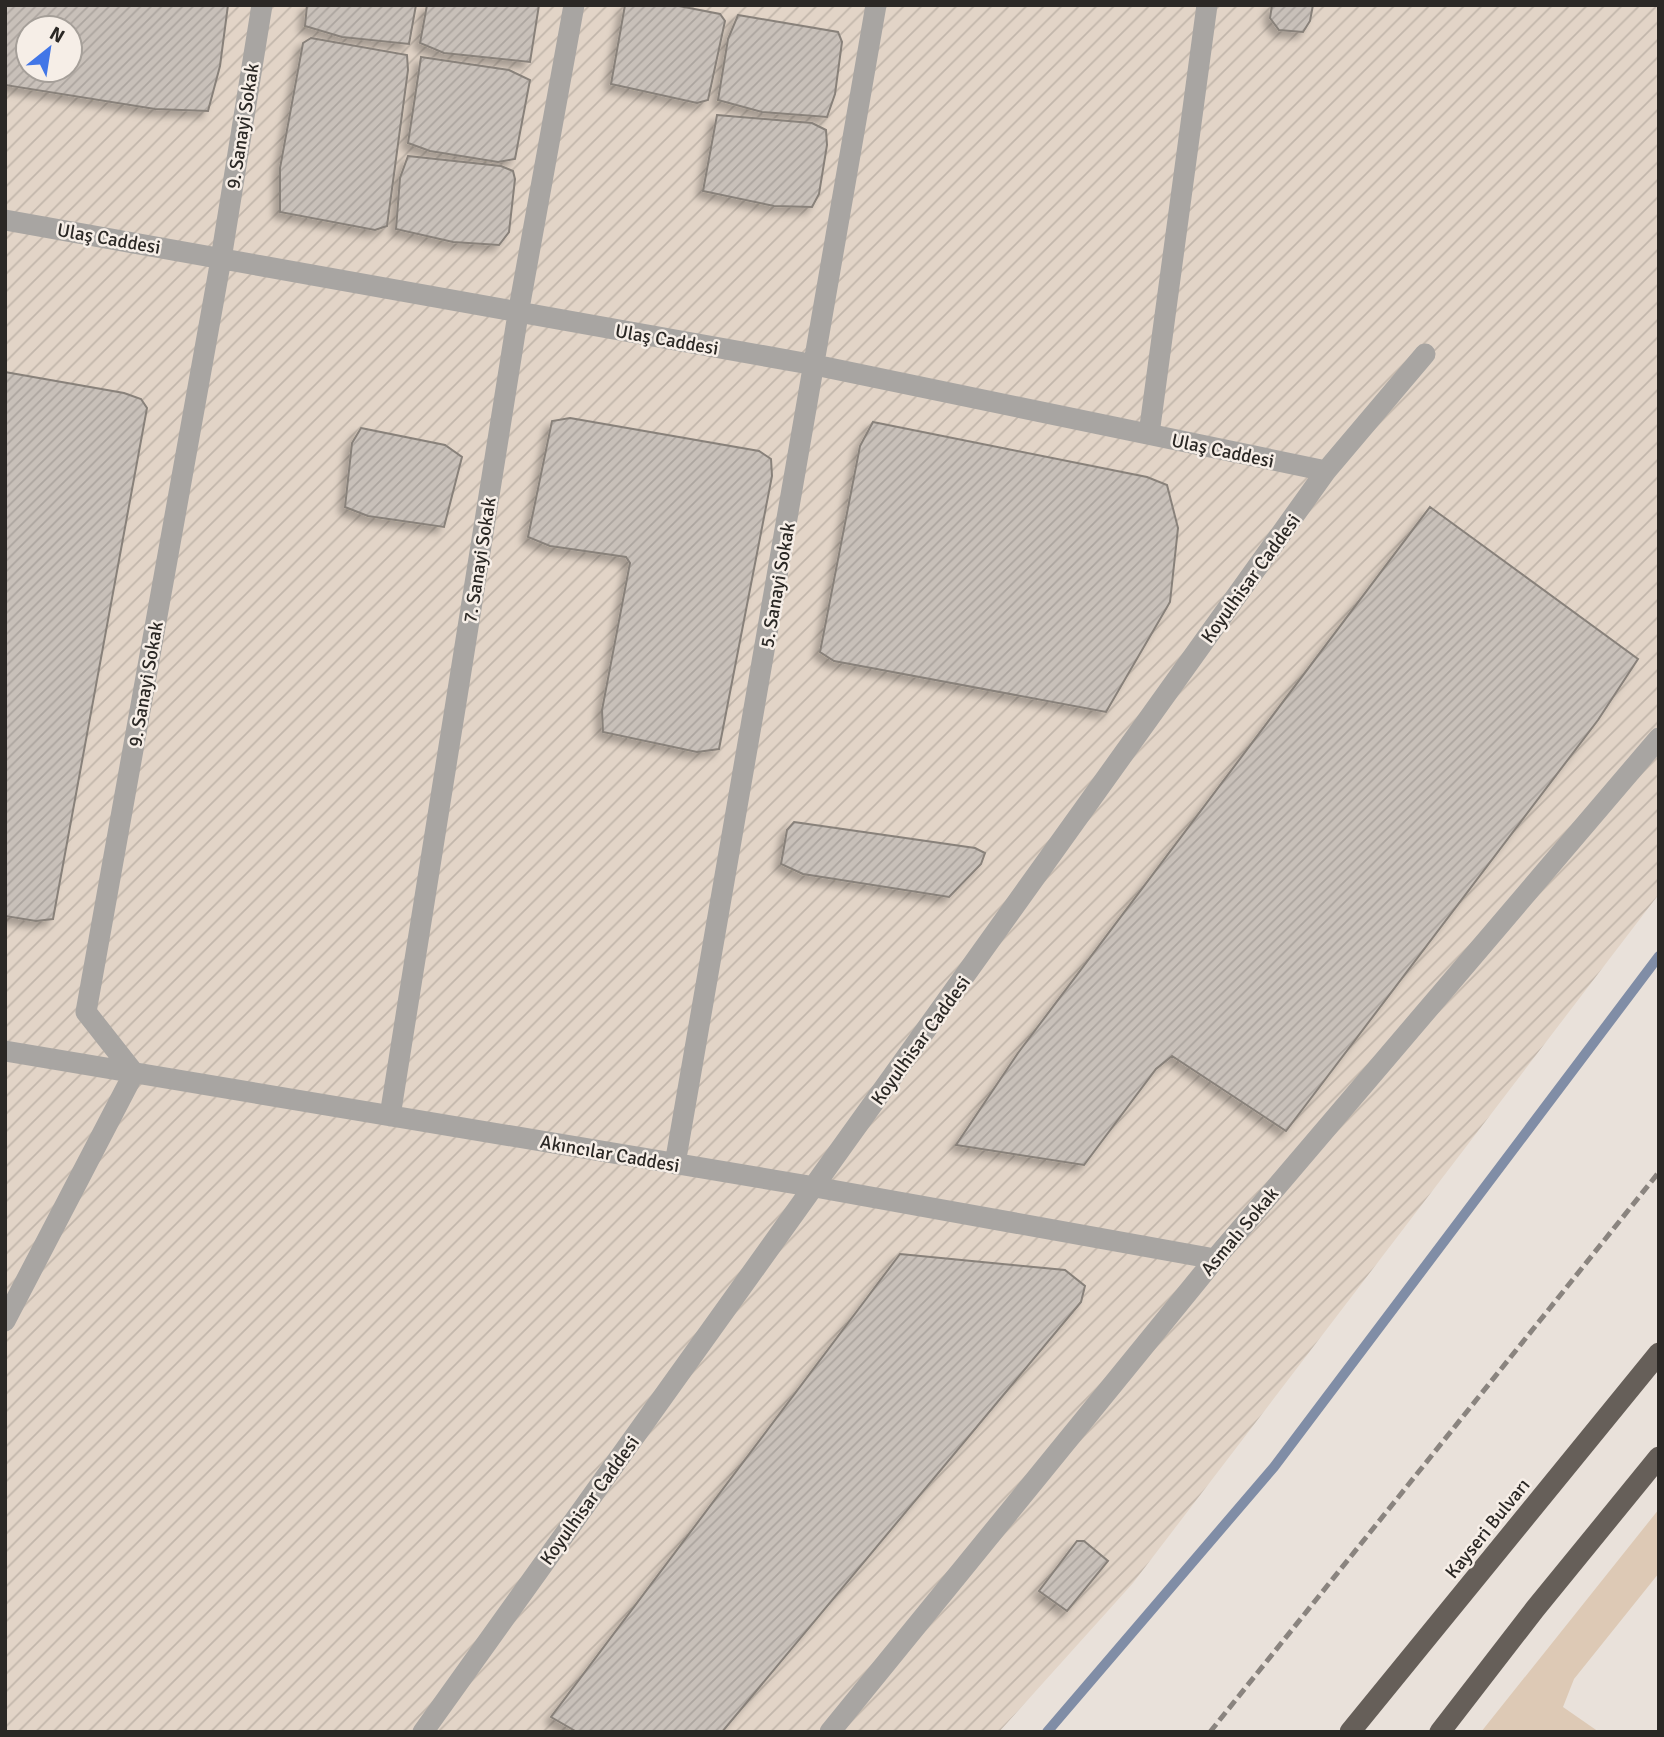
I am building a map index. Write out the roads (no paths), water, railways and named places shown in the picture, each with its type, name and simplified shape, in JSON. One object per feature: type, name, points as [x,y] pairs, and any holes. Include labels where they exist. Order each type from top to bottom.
[{"type":"highway","name":"Kayseri Bulvarı","points":[[1350,1732],[1659,1353]]},
{"type":"highway","points":[[1440,1732],[1535,1609],[1659,1457]]},
{"type":"street","name":"9. Sanayi Sokak","points":[[134,1073],[86,1012],[221,259],[262,5]]},
{"type":"street","name":"7. Sanayi Sokak","points":[[390,1116],[518,314],[574,5]]},
{"type":"street","name":"5. Sanayi Sokak","points":[[675,1164],[876,5]]},
{"type":"street","points":[[1149,434],[1207,5]]},
{"type":"street","name":"Ulaş Caddesi","points":[[5,220],[518,314],[815,365],[1326,471]]},
{"type":"street","name":"Koyulhisar Caddesi","points":[[423,1732],[1326,471],[1425,354]]},
{"type":"street","name":"Asmalı Sokak","points":[[830,1732],[1215,1259],[1659,738]]},
{"type":"street","name":"Akıncılar Caddesi","points":[[5,1051],[815,1188],[1215,1259]]},
{"type":"street","points":[[5,1321],[134,1073]]},
{"type":"waterway","points":[[1047,1732],[1274,1467],[1659,956]]},
{"type":"railway","points":[[1210,1732],[1659,1172]]}]
